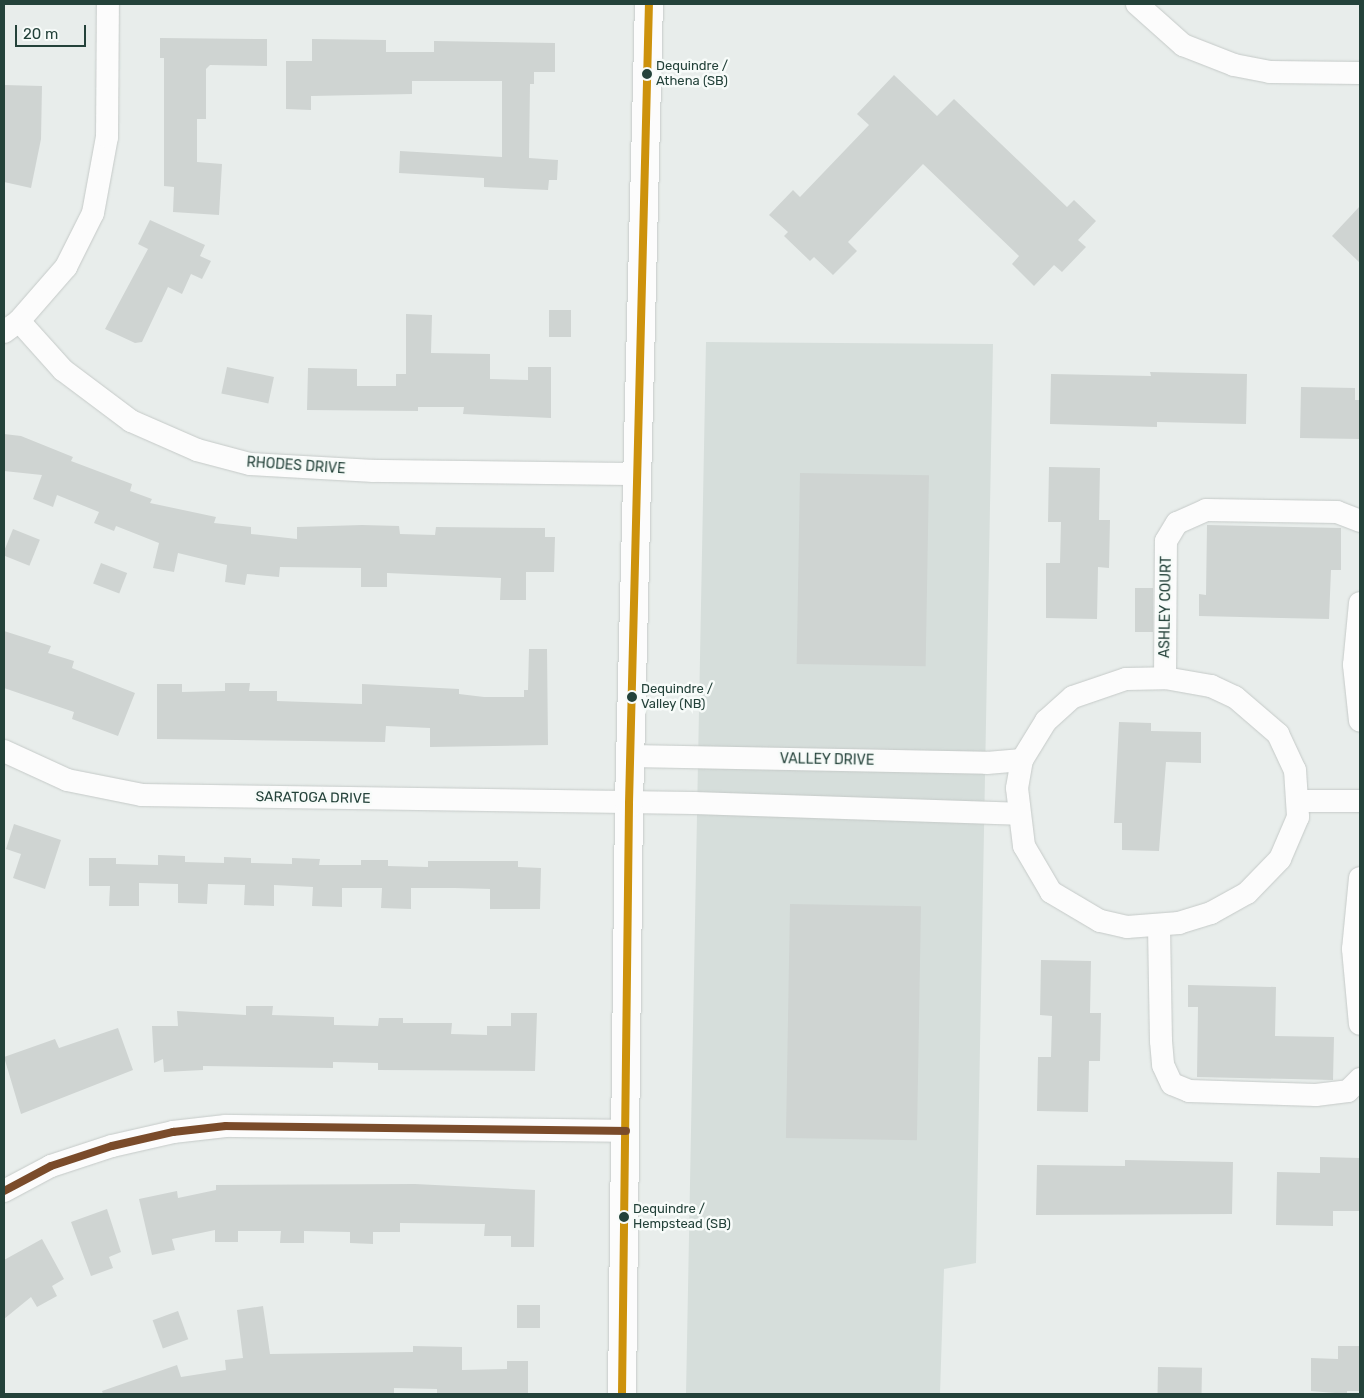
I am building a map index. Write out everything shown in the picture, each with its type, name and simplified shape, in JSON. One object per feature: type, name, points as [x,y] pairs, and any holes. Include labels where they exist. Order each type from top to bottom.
[{"type":"main road","points":[[622,1394],[629,803],[648,4]]},
{"type":"street","points":[[11,326],[66,267],[93,213],[107,137],[108,4]]},
{"type":"street","points":[[1137,4],[1183,45],[1234,65],[1270,72],[1360,73]]},
{"type":"street","name":"RHODES DRIVE","points":[[11,326],[115,412],[159,435],[226,458],[310,469],[638,474]]},
{"type":"street","name":"ASHLEY COURT","points":[[1159,927],[1127,927],[1100,921],[1051,892],[1024,846],[1018,814],[1017,788],[1022,760],[1046,721],[1073,697],[1126,679],[1165,678],[1166,542],[1177,522],[1206,510],[1337,512],[1360,521]]},
{"type":"street","points":[[1360,603],[1354,665],[1360,721]]},
{"type":"street","points":[[1165,678],[1211,686],[1257,712],[1288,749],[1300,801],[1287,848],[1259,884],[1211,913],[1159,927],[1163,1066],[1172,1084],[1189,1091],[1316,1094],[1348,1091],[1360,1079]]},
{"type":"street","name":"SARATOGA DRIVE","points":[[4,751],[67,780],[142,795],[629,803]]},
{"type":"street","name":"VALLEY DRIVE","points":[[631,756],[987,763],[1022,760]]},
{"type":"street","points":[[1300,801],[1360,801]]},
{"type":"street","points":[[629,803],[1018,814]]},
{"type":"street","points":[[1360,878],[1353,949],[1360,1024]]},
{"type":"street","points":[[4,1191],[51,1166],[112,1146],[173,1132],[226,1126],[626,1131]]},
{"type":"shaded area","points":[[706,342],[993,344],[976,1263],[944,1269],[940,1394],[686,1394]]},
{"type":"building","points":[[160,38],[267,39],[267,66],[210,65],[206,69],[206,119],[197,119],[197,162],[222,164],[219,215],[173,212],[174,187],[164,186],[164,58],[160,58]]},
{"type":"building","points":[[312,39],[386,40],[386,52],[434,52],[434,41],[555,43],[555,72],[534,72],[534,84],[530,84],[529,158],[558,160],[557,180],[549,180],[548,190],[484,187],[484,178],[399,173],[400,151],[502,157],[502,81],[412,81],[412,94],[311,96],[311,110],[286,109],[286,61],[312,61]]},
{"type":"building","points":[[894,75],[937,116],[954,99],[1067,207],[1074,200],[1096,221],[1078,240],[1086,247],[1062,272],[1054,265],[1034,286],[1012,264],[1019,256],[923,164],[848,242],[857,251],[833,275],[814,257],[810,261],[784,236],[788,232],[769,215],[793,190],[800,197],[869,125],[857,114]]},
{"type":"building","points":[[4,85],[42,86],[41,139],[31,188],[4,182]]},
{"type":"building","points":[[1360,206],[1360,263],[1332,236]]},
{"type":"building","points":[[150,220],[205,245],[200,256],[211,261],[202,279],[191,274],[182,294],[168,287],[142,342],[135,343],[105,329],[148,249],[138,244]]},
{"type":"building","points":[[549,310],[571,310],[571,337],[549,337]]},
{"type":"building","points":[[406,314],[432,315],[431,353],[490,354],[490,379],[528,380],[528,367],[551,367],[551,418],[463,414],[464,407],[418,407],[418,411],[307,410],[308,368],[357,369],[357,386],[396,386],[396,374],[406,374]]},
{"type":"building","points":[[227,367],[274,377],[268,403],[221,393]]},
{"type":"building","points":[[1150,372],[1247,374],[1246,424],[1157,422],[1157,427],[1050,424],[1051,374],[1151,376]]},
{"type":"building","points":[[1301,387],[1355,388],[1355,400],[1360,400],[1360,439],[1300,438]]},
{"type":"building","points":[[4,434],[21,436],[73,457],[71,461],[132,484],[130,491],[152,499],[150,503],[216,517],[214,523],[251,527],[251,534],[297,539],[297,527],[362,525],[399,526],[400,534],[435,535],[436,527],[545,528],[545,537],[555,537],[554,572],[526,572],[526,600],[500,600],[501,578],[387,573],[387,587],[361,587],[361,568],[280,567],[279,577],[247,574],[245,585],[225,582],[227,565],[178,553],[174,572],[153,568],[159,543],[116,526],[114,531],[94,523],[99,512],[57,495],[53,507],[33,499],[42,475],[4,471]]},
{"type":"building","points":[[1049,467],[1100,468],[1099,520],[1110,520],[1109,568],[1098,567],[1097,619],[1046,618],[1046,563],[1060,563],[1061,522],[1048,522]]},
{"type":"building","points":[[800,473],[929,475],[926,666],[797,664]]},
{"type":"building","points":[[1207,525],[1341,528],[1341,570],[1331,570],[1329,619],[1199,616],[1199,594],[1206,595]]},
{"type":"building","points":[[13,529],[40,540],[29,566],[4,556]]},
{"type":"building","points":[[101,563],[127,573],[119,594],[93,584]]},
{"type":"building","points":[[1135,588],[1153,588],[1153,632],[1135,632]]},
{"type":"building","points":[[4,631],[51,646],[48,653],[74,661],[72,668],[135,693],[118,736],[72,719],[74,712],[4,688]]},
{"type":"building","points":[[529,649],[547,649],[548,745],[430,747],[430,728],[386,726],[385,742],[157,739],[157,684],[182,684],[182,692],[225,691],[225,683],[250,683],[249,691],[277,691],[277,701],[362,704],[362,684],[459,689],[459,694],[484,697],[524,697],[524,690],[528,690]]},
{"type":"building","points":[[1119,722],[1151,723],[1151,731],[1201,732],[1201,763],[1166,762],[1159,851],[1122,850],[1122,823],[1114,823]]},
{"type":"building","points":[[14,824],[61,840],[45,889],[13,878],[21,854],[6,849]]},
{"type":"building","points":[[158,855],[185,856],[185,862],[224,863],[224,857],[251,858],[251,863],[292,864],[292,858],[320,859],[319,865],[361,865],[361,860],[388,860],[388,866],[428,867],[428,861],[518,861],[518,867],[541,868],[540,909],[490,909],[490,889],[455,888],[411,888],[411,909],[381,908],[382,888],[342,888],[342,907],[312,906],[313,887],[274,885],[274,906],[244,905],[245,885],[208,884],[207,904],[178,903],[178,884],[139,883],[139,906],[109,906],[110,886],[89,886],[89,858],[116,858],[116,864],[158,865]]},
{"type":"building","points":[[790,904],[921,906],[917,1140],[786,1138]]},
{"type":"building","points":[[1041,960],[1091,961],[1090,1013],[1101,1013],[1100,1061],[1089,1061],[1088,1112],[1037,1111],[1038,1057],[1051,1057],[1052,1016],[1040,1015]]},
{"type":"building","points":[[1188,985],[1276,987],[1275,1036],[1334,1037],[1333,1080],[1197,1077],[1198,1007],[1188,1007]]},
{"type":"building","points":[[246,1006],[273,1006],[272,1015],[334,1017],[334,1025],[378,1026],[379,1018],[403,1018],[403,1023],[452,1023],[451,1034],[487,1035],[487,1026],[511,1026],[511,1013],[537,1013],[535,1071],[378,1070],[378,1063],[333,1062],[333,1068],[203,1066],[203,1070],[164,1072],[163,1059],[154,1063],[152,1026],[178,1026],[177,1011],[246,1015]]},
{"type":"building","points":[[118,1028],[133,1070],[21,1114],[4,1057],[55,1039],[59,1048]]},
{"type":"building","points":[[1320,1157],[1360,1158],[1360,1211],[1333,1211],[1333,1226],[1276,1225],[1277,1172],[1320,1173]]},
{"type":"building","points":[[1125,1160],[1233,1162],[1232,1214],[1036,1215],[1037,1165],[1125,1166]]},
{"type":"building","points":[[415,1184],[535,1190],[534,1247],[511,1247],[511,1236],[484,1236],[485,1224],[400,1223],[400,1232],[373,1232],[373,1244],[350,1243],[350,1232],[304,1231],[304,1243],[280,1243],[281,1231],[238,1231],[238,1242],[215,1242],[215,1230],[172,1239],[175,1250],[152,1255],[139,1199],[177,1191],[178,1198],[216,1190],[216,1185]]},
{"type":"building","points":[[107,1209],[121,1252],[109,1257],[113,1268],[91,1276],[71,1222]]},
{"type":"building","points":[[42,1239],[64,1279],[52,1286],[57,1296],[37,1307],[31,1297],[4,1319],[4,1260]]},
{"type":"building","points":[[517,1305],[540,1305],[540,1328],[517,1328]]},
{"type":"building","points":[[263,1306],[270,1354],[413,1352],[413,1346],[462,1347],[462,1370],[507,1369],[507,1361],[528,1361],[528,1394],[437,1394],[437,1389],[394,1388],[394,1394],[103,1394],[102,1391],[177,1365],[181,1377],[226,1370],[225,1360],[243,1358],[237,1310]]},
{"type":"building","points":[[178,1311],[188,1339],[163,1348],[153,1320]]},
{"type":"building","points":[[1338,1346],[1360,1346],[1360,1391],[1347,1391],[1347,1394],[1311,1391],[1311,1358],[1338,1359]]},
{"type":"building","points":[[1158,1367],[1202,1368],[1202,1394],[1158,1394]]},
{"type":"transit line","points":[[622,1394],[629,803],[649,4]]},
{"type":"transit line","points":[[4,1191],[51,1166],[112,1146],[173,1132],[226,1126],[626,1131]]},
{"type":"place","name":"Dequindre / Athena (SB)","points":[[647,74]]},
{"type":"place","name":"Dequindre / Valley (NB)","points":[[632,697]]},
{"type":"place","name":"Dequindre / Hempstead (SB)","points":[[624,1217]]}]
